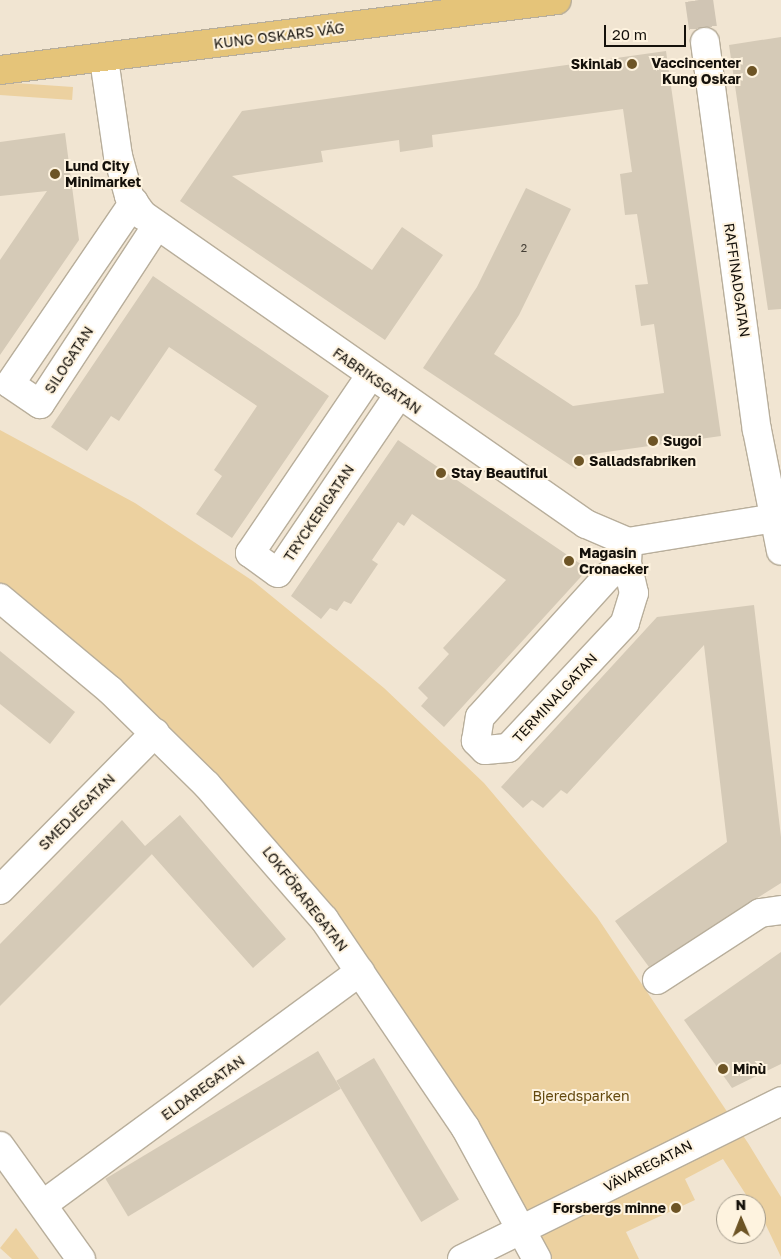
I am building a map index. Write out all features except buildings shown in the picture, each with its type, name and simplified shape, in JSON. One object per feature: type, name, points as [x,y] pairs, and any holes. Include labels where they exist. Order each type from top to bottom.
[{"type":"main road","name":"KUNG OSKARS VÄG","points":[[0,70],[104,59],[557,0]]},
{"type":"street","name":"RAFFINADGATAN","points":[[705,42],[758,430],[779,517],[781,551]]},
{"type":"street","name":"FABRIKSGATAN","points":[[104,59],[118,156],[134,202],[156,227],[398,396],[628,553]]},
{"type":"street","name":"SILOGATAN","points":[[134,202],[10,384],[40,404],[156,227]]},
{"type":"street","name":"TRYCKERIGATAN","points":[[370,376],[250,552],[278,573],[398,396]]},
{"type":"street","points":[[628,553],[779,517]]},
{"type":"street","name":"TERMINALGATAN","points":[[628,553],[634,593],[625,623],[508,748],[484,750],[476,741],[480,717],[628,553]]},
{"type":"street","name":"LOKFÖRAREGATAN","points":[[0,598],[155,733],[262,845],[360,972],[427,1067],[523,1229],[537,1259]]},
{"type":"street","name":"SMEDJEGATAN","points":[[0,890],[155,733]]},
{"type":"street","points":[[657,980],[760,913],[781,910]]},
{"type":"street","name":"ELDAREGATAN","points":[[45,1203],[360,972]]},
{"type":"street","name":"VÄVAREGATAN","points":[[462,1259],[781,1101]]},
{"type":"street","points":[[0,1146],[45,1203],[81,1259]]},
{"type":"green space","points":[[0,82],[73,87],[72,100],[0,95]]},
{"type":"green space","name":"Bjeredsparken","points":[[0,430],[135,503],[253,581],[384,688],[484,783],[597,917],[748,1143],[781,1197],[781,1257],[766,1225],[766,1194],[746,1194],[723,1159],[685,1179],[695,1200],[626,1232],[639,1259],[537,1259],[324,919],[0,598]]},
{"type":"green space","points":[[16,1228],[39,1259],[12,1259],[0,1248]]},
{"type":"tunnel","points":[[699,0],[705,42]]},
{"type":"place","name":"Skinlab","points":[[632,64]]},
{"type":"place","name":"Vaccincenter Kung Oskar","points":[[752,71]]},
{"type":"place","name":"Lund City Minimarket","points":[[55,174]]},
{"type":"place","name":"Sugoi","points":[[653,441]]},
{"type":"place","name":"Salladsfabriken","points":[[579,461]]},
{"type":"place","name":"Stay Beautiful","points":[[441,473]]},
{"type":"place","name":"Magasin Cronacker","points":[[569,561]]},
{"type":"place","name":"Minù","points":[[723,1069]]},
{"type":"place","name":"Forsbergs minne","points":[[676,1208]]}]
